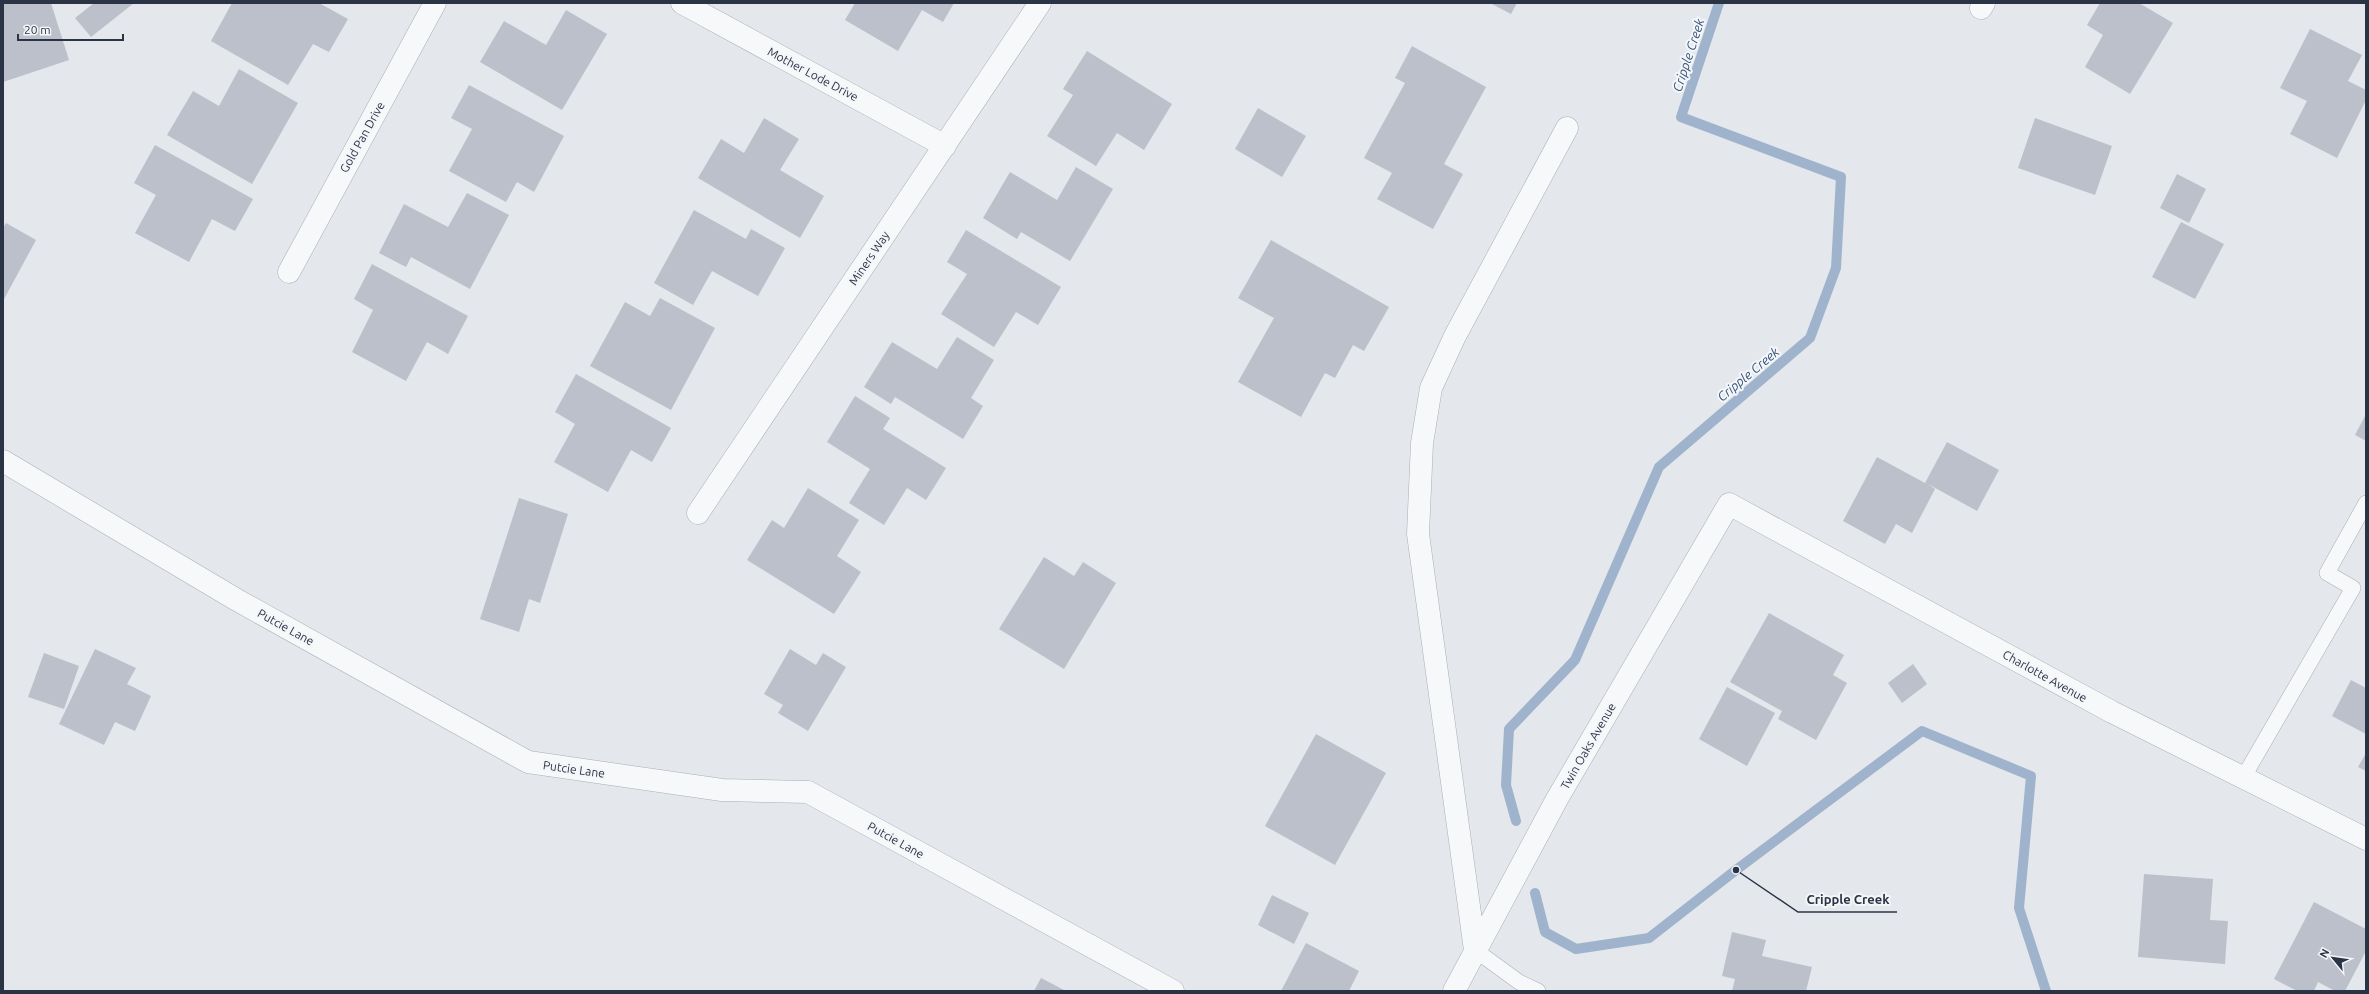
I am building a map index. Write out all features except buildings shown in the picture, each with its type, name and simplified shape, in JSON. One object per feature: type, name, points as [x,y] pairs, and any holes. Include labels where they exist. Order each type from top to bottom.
[{"type":"street","name":"Gold Pan Drive","points":[[289,272],[435,3]]},
{"type":"street","name":"Mother Lode Drive","points":[[682,3],[945,146]]},
{"type":"street","name":"Miners Way","points":[[698,513],[1040,3]]},
{"type":"street","points":[[1475,950],[1418,534],[1422,443],[1432,388],[1454,336],[1567,128]]},
{"type":"street","name":"Putcie Lane","points":[[3,461],[237,600],[528,762],[722,790],[808,792],[1173,991]]},
{"type":"street","name":"Twin Oaks Avenue","points":[[1454,991],[1557,799],[1729,504]]},
{"type":"street","name":"Charlotte Avenue","points":[[1729,504],[2112,712],[2366,840]]},
{"type":"lane","points":[[2243,778],[2353,588],[2326,573],[2366,503]]},
{"type":"lane","points":[[1475,950],[1519,982],[1538,991]]},
{"type":"waterway","name":"Cripple Creek","points":[[1516,821],[1506,785],[1509,729],[1575,660],[1659,467],[1810,338],[1836,268],[1841,177],[1681,117],[1719,3]]},
{"type":"waterway","name":"Cripple Creek","points":[[1535,893],[1545,932],[1576,949],[1649,938],[1736,870],[1922,731],[2031,776],[2019,908],[2046,991]]},
{"type":"place","name":"Cripple Creek","points":[[1736,870]]}]
